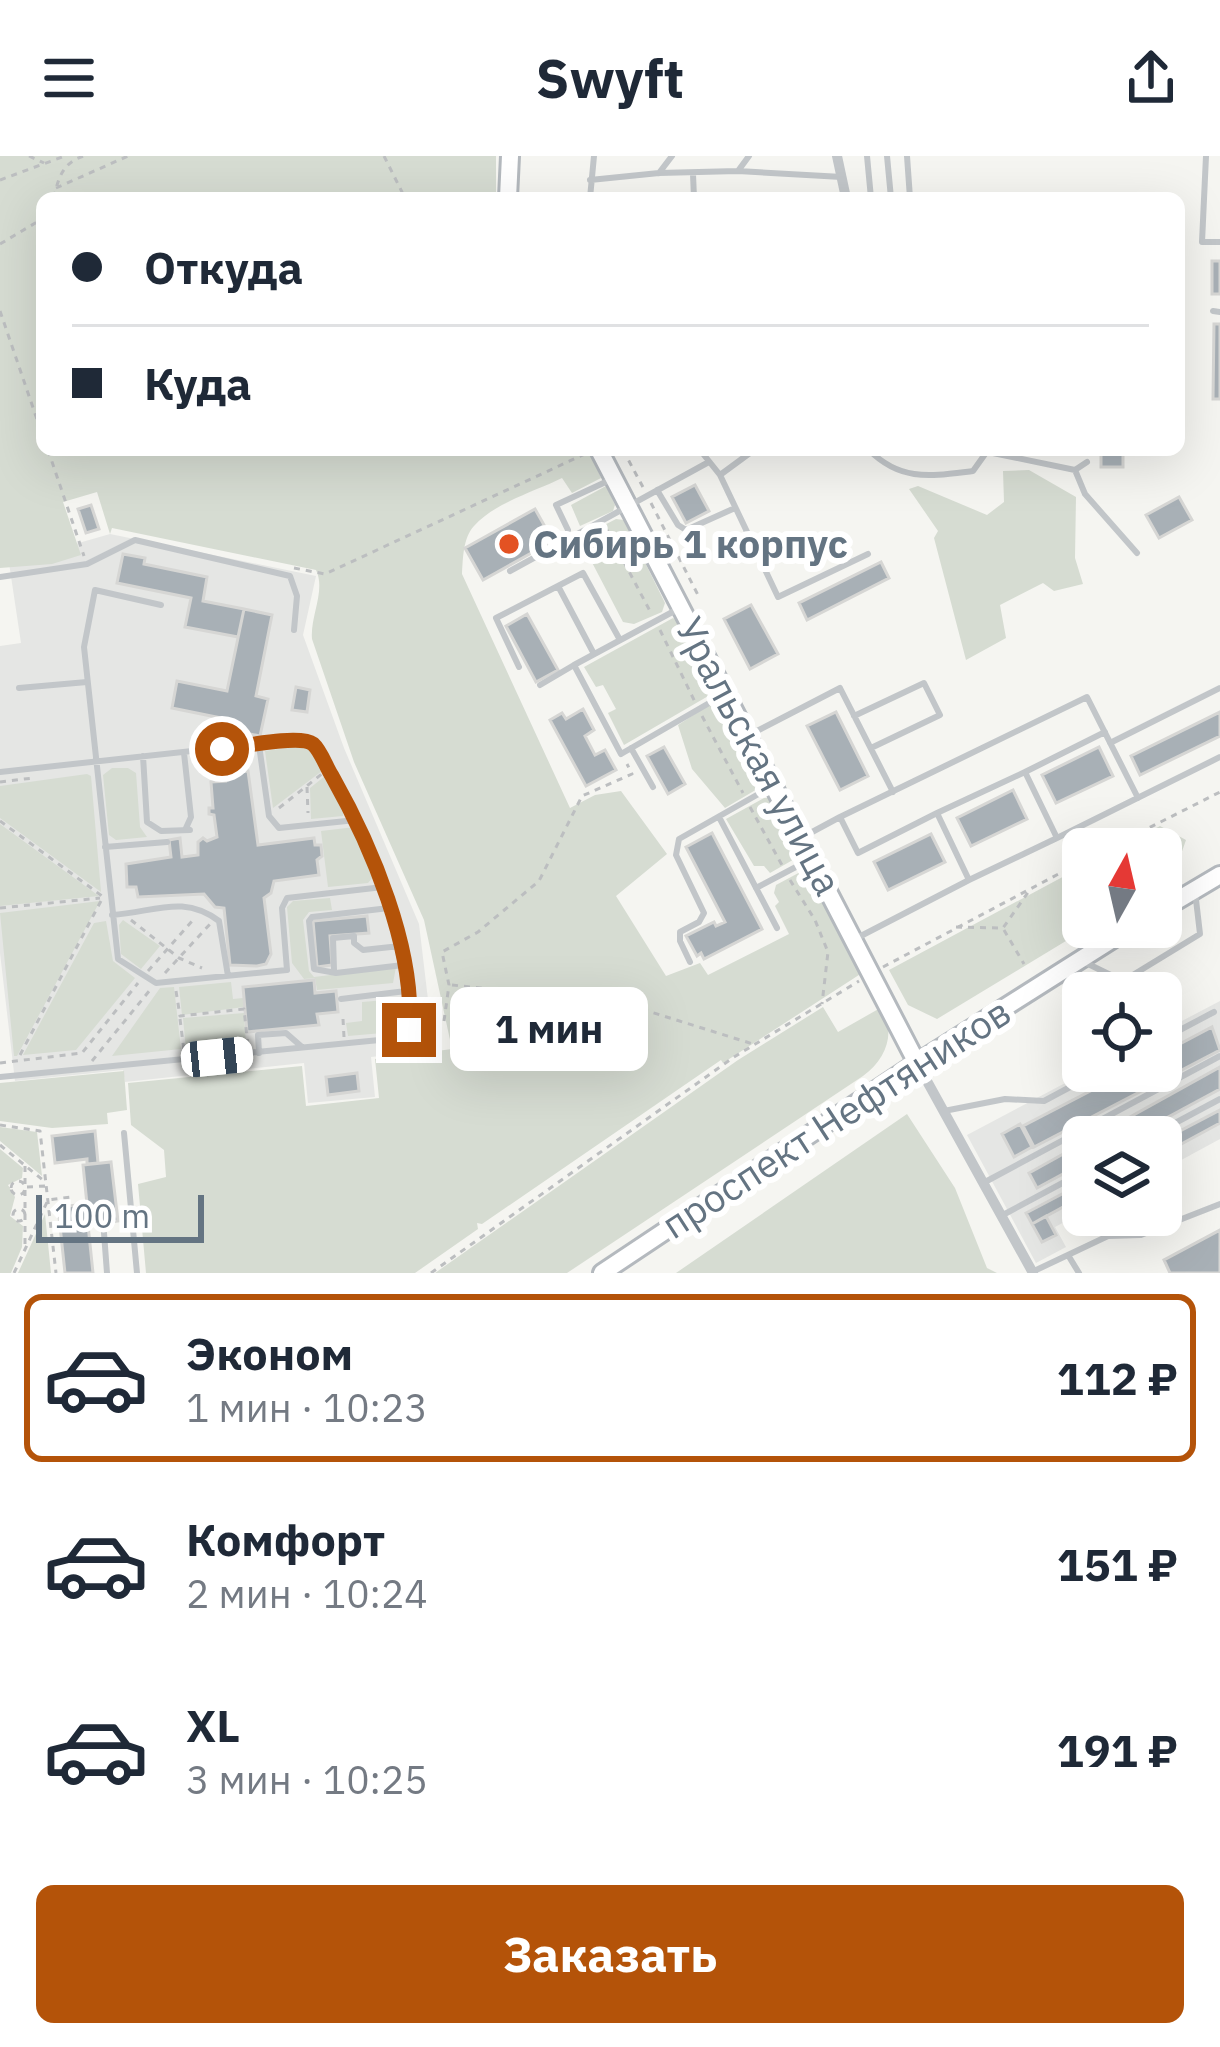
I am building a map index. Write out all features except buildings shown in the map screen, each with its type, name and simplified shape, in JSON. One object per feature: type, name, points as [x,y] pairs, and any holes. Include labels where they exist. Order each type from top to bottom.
[{"type":"street","points":[[508,192],[510,156]]},
{"type":"street","points":[[837,156],[845,192]]},
{"type":"street","name":"Уральская улица","points":[[601,456],[917,1063]]},
{"type":"street","points":[[1182,898],[1219,878]]},
{"type":"street","name":"проспект Нефтяников","points":[[602,1273],[1098,948]]},
{"type":"street","points":[[917,1063],[1032,1273]]},
{"type":"lane","points":[[590,192],[594,156]]},
{"type":"lane","points":[[659,173],[672,156]]},
{"type":"lane","points":[[738,171],[749,156]]},
{"type":"lane","points":[[867,156],[870,192]]},
{"type":"lane","points":[[887,156],[890,192]]},
{"type":"lane","points":[[907,156],[910,192]]},
{"type":"lane","points":[[1206,156],[1202,242],[1220,242]]},
{"type":"lane","points":[[590,180],[738,171],[842,177]]},
{"type":"lane","points":[[693,174],[694,192]]},
{"type":"lane","points":[[704,456],[719,475],[778,597],[868,554]]},
{"type":"lane","points":[[719,475],[746,456]]},
{"type":"lane","points":[[875,456],[886,467],[913,477],[973,471],[984,456]]},
{"type":"lane","points":[[1011,456],[1075,470],[1088,462]]},
{"type":"lane","points":[[511,571],[708,463]]},
{"type":"lane","points":[[1075,470],[1085,494],[1137,553]]},
{"type":"lane","points":[[568,530],[556,505],[614,478]]},
{"type":"lane","points":[[657,490],[686,530],[736,508]]},
{"type":"lane","points":[[0,577],[87,564],[135,540],[290,576],[297,596],[294,630]]},
{"type":"lane","points":[[519,667],[496,618],[583,573],[620,640]]},
{"type":"lane","points":[[557,586],[594,654]]},
{"type":"lane","points":[[161,605],[95,590],[85,632],[118,958],[155,983],[287,970],[282,908],[286,898],[383,887]]},
{"type":"lane","points":[[539,685],[681,607]]},
{"type":"lane","points":[[574,665],[621,754],[726,694]]},
{"type":"lane","points":[[19,688],[87,682]]},
{"type":"lane","points":[[854,716],[924,682],[940,715],[871,748]]},
{"type":"lane","points":[[748,735],[840,688],[893,792]]},
{"type":"lane","points":[[1110,743],[1220,688]]},
{"type":"lane","points":[[801,838],[1088,697],[1138,798]]},
{"type":"lane","points":[[840,817],[858,853],[1105,733]]},
{"type":"lane","points":[[0,772],[95,759],[310,742],[356,820],[383,887],[404,965],[410,1024],[405,1035],[0,1077]]},
{"type":"lane","points":[[259,745],[271,821],[279,828],[356,820]]},
{"type":"lane","points":[[631,748],[653,787]]},
{"type":"lane","points":[[143,756],[147,822],[160,831],[190,830],[186,828],[191,817],[184,753]]},
{"type":"lane","points":[[854,939],[1220,757]]},
{"type":"lane","points":[[1025,772],[1058,838]]},
{"type":"lane","points":[[689,962],[680,932],[704,914],[676,847],[679,839],[774,784]]},
{"type":"lane","points":[[937,813],[969,880]]},
{"type":"lane","points":[[719,817],[777,928]]},
{"type":"lane","points":[[105,847],[167,842]]},
{"type":"lane","points":[[756,889],[812,859]]},
{"type":"lane","points":[[1078,960],[1123,981],[1200,934],[1195,890]]},
{"type":"lane","points":[[112,915],[186,905],[203,909],[222,929],[228,976]]},
{"type":"lane","points":[[389,908],[312,917],[314,969],[335,973],[404,965]]},
{"type":"lane","points":[[334,970],[333,938],[354,936],[354,943],[363,950],[400,946]]},
{"type":"lane","points":[[340,999],[406,991]]},
{"type":"lane","points":[[1182,1029],[1214,1012]]},
{"type":"lane","points":[[259,1053],[258,1035],[286,1033],[304,1048]]},
{"type":"lane","points":[[982,1183],[1220,1056]]},
{"type":"lane","points":[[944,1111],[1005,1099],[1044,1101],[1062,1091]]},
{"type":"lane","points":[[1182,1120],[1220,1100]]},
{"type":"lane","points":[[124,1133],[136,1273]]},
{"type":"lane","points":[[1000,1216],[1062,1183]]},
{"type":"lane","points":[[1032,1273],[1108,1236],[1141,1235],[1220,1204]]},
{"type":"lane","points":[[104,1233],[107,1273]]},
{"type":"lane","points":[[1068,1255],[1079,1273]]},
{"type":"path","points":[[29,156],[48,164]]},
{"type":"path","points":[[0,180],[65,156]]},
{"type":"path","points":[[55,192],[71,160],[84,156]]},
{"type":"path","points":[[56,188],[128,156]]},
{"type":"path","points":[[383,156],[402,192]]},
{"type":"path","points":[[0,244],[36,223]]},
{"type":"path","points":[[0,311],[36,416]]},
{"type":"path","points":[[50,456],[87,564]]},
{"type":"path","points":[[285,566],[325,574],[584,456]]},
{"type":"path","points":[[626,456],[699,597]]},
{"type":"path","points":[[602,522],[815,920],[828,952],[822,1004]]},
{"type":"path","points":[[443,1021],[449,985],[442,952],[478,932],[539,881],[582,796],[632,774],[621,754]]},
{"type":"path","points":[[274,812],[328,769]]},
{"type":"path","points":[[307,786],[308,827]]},
{"type":"path","points":[[1149,828],[1220,792]]},
{"type":"path","points":[[0,821],[103,898]]},
{"type":"path","points":[[431,1273],[755,1044],[872,973],[1062,872]]},
{"type":"path","points":[[1003,928],[1031,887]]},
{"type":"path","points":[[0,908],[103,898]]},
{"type":"path","points":[[18,1059],[103,898]]},
{"type":"path","points":[[0,1063],[82,1053],[203,909]]},
{"type":"path","points":[[127,914],[179,958],[205,969]]},
{"type":"path","points":[[114,1060],[91,1062],[155,983],[216,919]]},
{"type":"path","points":[[954,927],[1003,928]]},
{"type":"path","points":[[1003,928],[1024,964]]},
{"type":"path","points":[[175,981],[184,1053]]},
{"type":"path","points":[[449,985],[622,1003],[755,1044]]},
{"type":"path","points":[[179,1016],[244,1010],[248,1048]]},
{"type":"path","points":[[343,1018],[344,1038]]},
{"type":"path","points":[[0,1125],[40,1130],[56,1273]]},
{"type":"path","points":[[0,1145],[46,1184]]},
{"type":"path","points":[[25,1166],[25,1249]]},
{"type":"path","points":[[17,1195],[12,1183],[21,1181],[25,1187]]},
{"type":"path","points":[[25,1215],[16,1221],[12,1215],[17,1195],[25,1187],[46,1184]]},
{"type":"path","points":[[48,1200],[72,1197]]},
{"type":"path","points":[[14,1273],[48,1200]]},
{"type":"path","points":[[17,1209],[25,1215]]},
{"type":"shaded area","points":[[0,156],[496,156],[496,192],[36,192],[36,456],[592,456],[601,478],[572,493],[562,478],[516,498],[474,526],[464,548],[462,574],[570,808],[595,795],[621,791],[667,854],[616,896],[666,976],[700,963],[708,975],[789,934],[775,906],[779,902],[776,885],[806,869],[862,973],[723,1063],[721,1060],[482,1224],[477,1223],[478,1229],[415,1273],[146,1273],[138,1184],[166,1177],[164,1150],[131,1125],[128,1083],[302,1066],[306,1106],[379,1098],[375,1059],[452,1049],[424,920],[354,762],[312,639],[319,586],[316,570],[112,528],[110,534],[97,492],[63,502],[81,555],[52,564],[0,568]]},
{"type":"shaded area","points":[[1029,470],[1076,497],[1075,558],[1083,584],[1054,591],[1043,583],[1000,605],[1006,638],[966,660],[934,538],[938,531],[909,489],[918,486],[987,515],[1004,502],[1003,471]]},
{"type":"shaded area","points":[[606,486],[613,511],[580,526],[571,505]]},
{"type":"shaded area","points":[[616,519],[624,520],[665,603],[662,612],[634,624],[623,622],[585,549],[587,534]]},
{"type":"shaded area","points":[[110,534],[316,576],[303,635],[344,748],[419,924],[434,1050],[371,1057],[375,1097],[308,1103],[304,1063],[125,1082],[123,1070],[15,1081],[0,953],[0,646],[21,643],[9,563]]},
{"type":"shaded area","points":[[673,618],[710,695],[624,745],[608,713],[616,709],[603,685],[596,687],[584,667]]},
{"type":"shaded area","points":[[712,703],[719,704],[761,781],[759,788],[725,808],[692,769],[678,725]]},
{"type":"shaded area","points":[[300,746],[314,752],[322,771],[273,808],[265,751]]},
{"type":"shaded area","points":[[112,768],[136,773],[140,827],[147,837],[116,840],[109,835],[103,775]]},
{"type":"shaded area","points":[[91,776],[101,892],[0,818],[0,786]]},
{"type":"shaded area","points":[[325,776],[343,816],[311,819],[310,788]]},
{"type":"shaded area","points":[[770,798],[798,857],[770,873],[764,866],[754,866],[726,819]]},
{"type":"shaded area","points":[[0,824],[99,896],[0,906]]},
{"type":"shaded area","points":[[355,827],[374,876],[368,883],[328,887],[321,831]]},
{"type":"shaded area","points":[[1062,877],[1062,943],[937,1019],[908,1005],[889,970]]},
{"type":"shaded area","points":[[330,898],[332,910],[309,912],[303,920],[309,971],[314,977],[396,967],[393,983],[317,990],[315,978],[304,979],[292,963],[287,907],[293,901]]},
{"type":"shaded area","points":[[100,901],[17,1056],[14,1056],[0,913]]},
{"type":"shaded area","points":[[123,920],[160,946],[141,969],[121,954],[119,925]]},
{"type":"shaded area","points":[[106,921],[113,961],[135,978],[76,1050],[23,1055],[94,923]]},
{"type":"shaded area","points":[[231,982],[233,999],[243,998],[244,1007],[182,1015],[179,987]]},
{"type":"shaded area","points":[[174,987],[181,1049],[112,1056],[160,988]]},
{"type":"shaded area","points":[[398,999],[402,1022],[394,1032],[348,1036],[346,1023],[362,1021],[362,1002]]},
{"type":"shaded area","points":[[1220,1001],[1220,1139],[1182,1160],[1182,1116],[1062,1116],[1062,1223],[1055,1227],[1066,1247],[1036,1263],[967,1135],[1062,1085],[1062,1092],[1182,1092],[1182,1021]]},
{"type":"shaded area","points":[[823,1007],[838,1032],[882,1007],[888,1027],[886,1045],[878,1062],[863,1076],[567,1273],[435,1273],[738,1060]]},
{"type":"shaded area","points":[[244,1013],[246,1045],[186,1050],[183,1018]]},
{"type":"shaded area","points":[[124,1071],[127,1110],[107,1113],[108,1124],[52,1128],[0,1121],[0,1083]]},
{"type":"shaded area","points":[[907,1114],[955,1188],[987,1268],[997,1273],[676,1273]]},
{"type":"shaded area","points":[[0,1127],[37,1132],[42,1176],[0,1141]]},
{"type":"shaded area","points":[[0,1149],[23,1168],[22,1178],[8,1185],[15,1197],[10,1216],[23,1226],[22,1247],[11,1273],[0,1273]]},
{"type":"shaded area","points":[[45,1214],[51,1273],[18,1273]]},
{"type":"place","name":"Сибирь 1 корпус","points":[[509,544]]},
{"type":"route","points":[[222,749],[301,740],[316,748],[365,837],[383,887],[400,946],[409,1030]]}]
